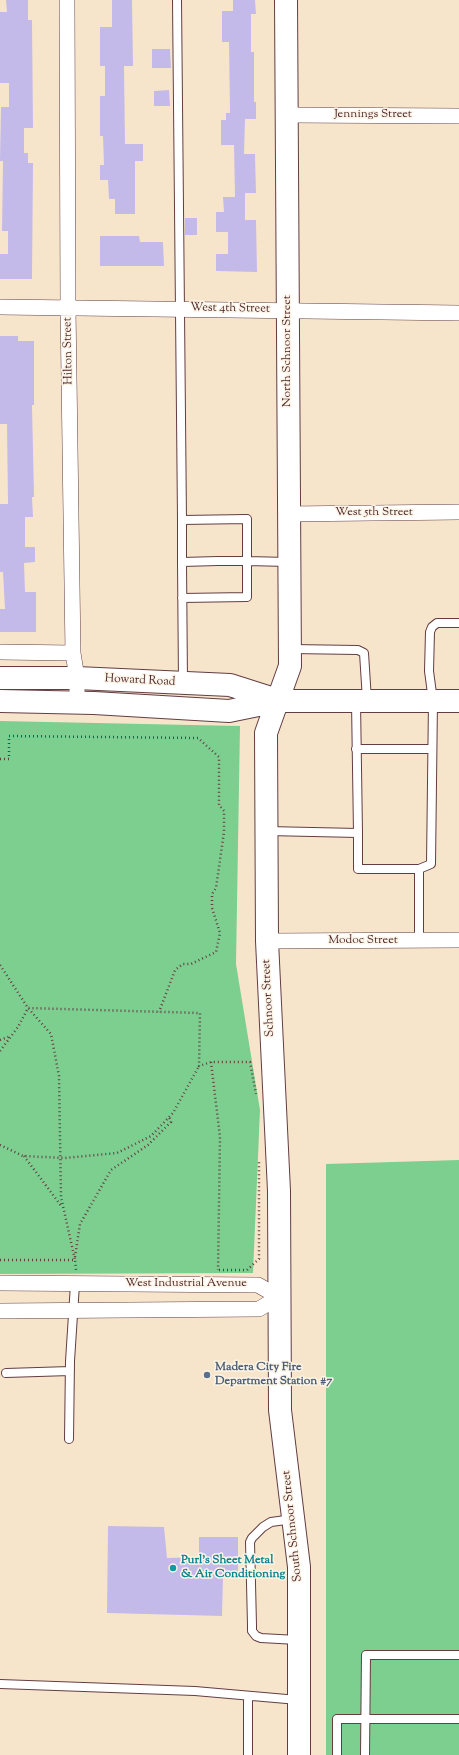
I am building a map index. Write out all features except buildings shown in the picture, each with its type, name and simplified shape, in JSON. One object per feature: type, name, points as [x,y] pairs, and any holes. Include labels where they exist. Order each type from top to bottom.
[{"type":"street","name":"Hilton Street","points":[[67,0],[68,308],[73,653],[77,678],[77,702]]},
{"type":"street","name":"North Schnoor Street","points":[[278,701],[290,666],[288,514],[288,115],[286,0]]},
{"type":"street","name":"Jennings Street","points":[[288,115],[459,116]]},
{"type":"street","name":"West 4th Street","points":[[0,307],[179,308],[459,313]]},
{"type":"street","name":"West 5th Street","points":[[288,514],[459,512]]},
{"type":"street","points":[[0,652],[73,653]]},
{"type":"street","name":"Howard Road","points":[[0,678],[77,678],[230,685],[278,701]]},
{"type":"street","name":"Howard Road","points":[[0,701],[77,702],[229,711],[278,701],[459,701]]},
{"type":"street","name":"Schnoor Street","points":[[278,701],[266,733],[266,831],[267,941],[279,1191],[279,1297]]},
{"type":"street","name":"Modoc Street","points":[[267,941],[459,940]]},
{"type":"street","name":"West Industrial Avenue","points":[[0,1283],[258,1285],[279,1297],[259,1309],[0,1311]]},
{"type":"street","name":"South Schnoor Street","points":[[279,1297],[280,1410],[299,1566],[298,1755]]},
{"type":"lane","points":[[177,0],[183,683]]},
{"type":"lane","points":[[182,520],[247,519],[247,598],[182,598]]},
{"type":"lane","points":[[182,562],[289,562]]},
{"type":"lane","points":[[290,649],[358,650],[364,653],[356,749],[358,869],[418,869],[431,864],[433,701],[429,671],[430,632],[432,627],[437,623],[459,623]]},
{"type":"lane","points":[[356,749],[432,749]]},
{"type":"lane","points":[[266,831],[358,833]]},
{"type":"lane","points":[[418,869],[419,941]]},
{"type":"lane","points":[[69,1439],[70,1371],[76,1284]]},
{"type":"lane","points":[[6,1373],[70,1371]]},
{"type":"lane","points":[[293,1519],[270,1522],[255,1533],[250,1542],[252,1631],[256,1636],[261,1638],[299,1640]]},
{"type":"lane","points":[[365,1755],[366,1655],[459,1655]]},
{"type":"lane","points":[[0,1684],[195,1691],[298,1700]]},
{"type":"lane","points":[[248,1696],[248,1755]]},
{"type":"lane","points":[[337,1755],[337,1719],[459,1719]]},
{"type":"path","points":[[0,759],[9,759],[9,736],[198,738],[219,757],[219,805],[224,811],[224,832],[216,888],[212,894],[212,908],[220,933],[216,952],[191,964],[183,964],[175,970],[159,1012]]},
{"type":"path","points":[[0,964],[28,1008],[51,1034],[58,1076],[61,1197],[75,1260]]},
{"type":"path","points":[[0,1145],[23,1156],[61,1157],[117,1153],[151,1136],[169,1117],[199,1066],[200,1013],[28,1008]]},
{"type":"path","points":[[0,1051],[28,1008]]},
{"type":"path","points":[[0,1040],[11,1036]]},
{"type":"path","points":[[199,1066],[211,1062],[250,1062],[257,1097]]},
{"type":"path","points":[[211,1062],[220,1137],[218,1270]]},
{"type":"path","points":[[83,1270],[75,1270],[80,1224],[111,1170],[148,1145],[171,1122],[169,1117]]},
{"type":"path","points":[[23,1156],[63,1208]]},
{"type":"path","points":[[210,1270],[247,1270],[259,1259],[259,1156]]},
{"type":"path","points":[[0,1260],[75,1260]]},
{"type":"green space","points":[[0,721],[240,726],[236,964],[260,1110],[253,1273],[0,1274]]},
{"type":"green space","points":[[459,1160],[459,1755],[326,1755],[326,1164]]},
{"type":"place","name":"Madera City Fire Department Station #7","points":[[207,1375]]},
{"type":"place","name":"Purl's Sheet Metal & Air Conditioning","points":[[173,1568]]}]
